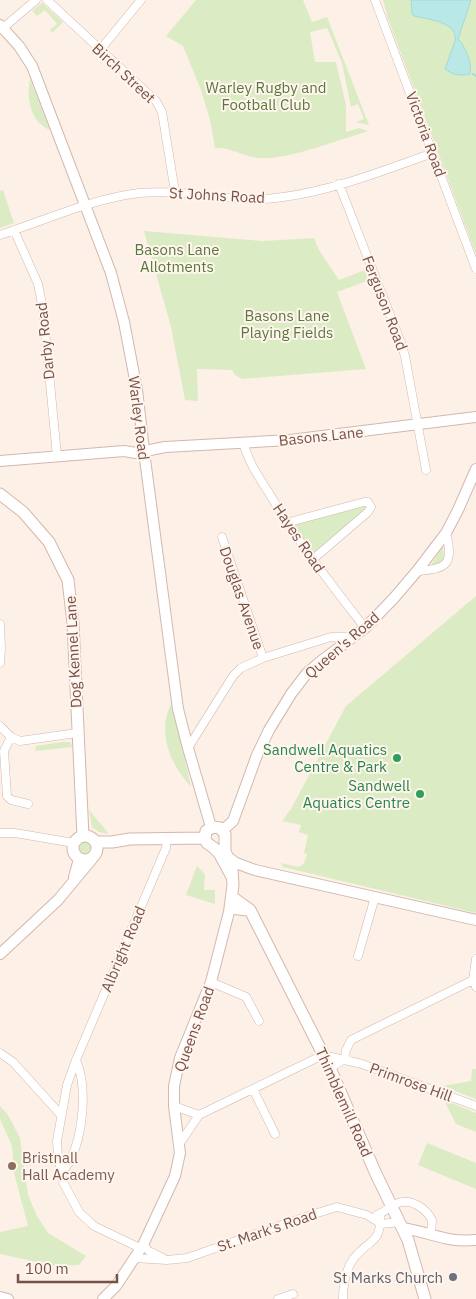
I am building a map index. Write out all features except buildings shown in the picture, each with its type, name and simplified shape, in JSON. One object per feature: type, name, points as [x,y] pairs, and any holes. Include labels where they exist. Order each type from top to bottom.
[{"type":"main road","name":"Dog Kennel Lane","points":[[0,494],[23,512],[49,542],[68,580],[73,623],[79,840]]},
{"type":"main road","points":[[231,902],[232,878],[232,869],[225,851],[224,836],[217,826],[212,827],[206,831],[205,838],[207,844],[214,848],[226,863],[232,878]]},
{"type":"main road","points":[[214,848],[222,845],[224,836]]},
{"type":"main road","points":[[112,842],[92,858],[79,859],[74,852],[79,840],[89,837],[96,842],[112,842],[130,838],[205,838]]},
{"type":"main road","points":[[92,858],[97,853],[98,847],[96,842]]},
{"type":"main road","name":"Thimblemill Road","points":[[231,902],[250,910],[330,1068],[376,1174],[408,1240],[425,1299]]},
{"type":"street","points":[[2,26],[36,0]]},
{"type":"street","name":"Birch Street","points":[[46,0],[151,95],[162,112],[175,192]]},
{"type":"street","points":[[100,50],[142,0]]},
{"type":"street","name":"Victoria Road","points":[[375,0],[476,269]]},
{"type":"street","name":"Warley Road","points":[[2,26],[19,46],[32,66],[111,273],[124,322],[137,390],[178,709],[212,827]]},
{"type":"street","name":"St Johns Road","points":[[0,234],[86,205],[115,197],[140,193],[175,192],[261,200],[303,194],[433,153]]},
{"type":"street","name":"Ferguson Road","points":[[339,184],[401,342],[426,470]]},
{"type":"street","name":"Darby Road","points":[[14,230],[38,284],[43,309],[57,456]]},
{"type":"street","name":"Basons Lane","points":[[0,461],[124,451],[136,446],[144,449],[290,440],[476,417]]},
{"type":"street","name":"Hayes Road","points":[[243,442],[248,459],[286,523],[312,560],[366,628]]},
{"type":"street","name":"Queen's Road","points":[[224,836],[232,821],[257,754],[285,702],[307,673],[352,636],[366,628],[417,571],[446,533],[476,469]]},
{"type":"street","points":[[286,523],[364,502],[370,504],[372,507],[368,512],[312,560]]},
{"type":"street","name":"Queen's Road","points":[[417,571],[441,568],[446,564],[448,552],[446,533]]},
{"type":"street","name":"Douglas Avenue","points":[[222,537],[263,658]]},
{"type":"street","points":[[0,624],[0,663]]},
{"type":"street","points":[[188,748],[233,676],[242,668],[263,658],[331,636],[352,636]]},
{"type":"street","points":[[0,726],[11,737],[20,741],[77,733]]},
{"type":"street","points":[[11,737],[4,752],[3,780],[7,796],[11,800],[28,804]]},
{"type":"street","points":[[0,833],[79,840]]},
{"type":"street","name":"Albright Road","points":[[142,1246],[94,1226],[79,1212],[68,1194],[61,1173],[57,1141],[67,1085],[76,1060],[166,848],[167,837]]},
{"type":"street","points":[[228,857],[236,863],[255,870],[476,920]]},
{"type":"street","points":[[0,954],[58,900],[92,858]]},
{"type":"street","points":[[72,883],[79,859]]},
{"type":"street","points":[[232,878],[240,873],[255,870]]},
{"type":"street","points":[[358,956],[376,897]]},
{"type":"street","name":"Queens Road","points":[[103,1299],[116,1286],[142,1246],[176,1176],[179,1164],[180,1143],[174,1106],[174,1086],[180,1058],[211,982],[231,902]]},
{"type":"street","points":[[330,1068],[345,1059],[346,1050],[351,1040],[475,984],[476,959]]},
{"type":"street","points":[[211,982],[246,997],[259,1020]]},
{"type":"street","points":[[0,1052],[13,1062],[61,1114]]},
{"type":"street","points":[[180,1143],[199,1115],[323,1055]]},
{"type":"street","name":"Primrose Hill","points":[[323,1055],[345,1059],[476,1106]]},
{"type":"street","points":[[61,1173],[70,1162],[80,1128],[82,1109],[81,1085],[76,1060]]},
{"type":"street","points":[[253,1089],[275,1134]]},
{"type":"street","points":[[174,1106],[199,1115]]},
{"type":"street","points":[[393,1206],[404,1202],[413,1203],[423,1209],[432,1220],[429,1235]]},
{"type":"street","name":"St. Mark's Road","points":[[134,1258],[167,1260],[186,1258],[312,1210],[337,1207],[368,1215],[380,1214],[393,1206]]},
{"type":"street","points":[[343,1299],[344,1282],[350,1265],[362,1250],[378,1236],[381,1224],[380,1214]]},
{"type":"street","name":"St. Mark's Road","points":[[368,1215],[381,1224]]},
{"type":"street","points":[[381,1224],[401,1225],[448,1240],[476,1240]]},
{"type":"street","points":[[408,1240],[429,1235]]},
{"type":"street","points":[[142,1246],[167,1260]]},
{"type":"street","name":"Queens Road","points":[[113,1299],[116,1286]]},
{"type":"street","points":[[284,1287],[285,1297]]},
{"type":"street","points":[[0,1297],[8,1299]]},
{"type":"green space","name":"Warley Rugby and Football Club","points":[[196,0],[303,0],[312,22],[327,17],[369,125],[356,122],[364,119],[358,104],[351,107],[342,63],[327,28],[310,32],[315,62],[336,62],[346,105],[346,132],[359,128],[368,131],[299,153],[272,158],[254,157],[227,149],[215,148],[210,120],[201,90],[183,46],[166,36]]},
{"type":"green space","points":[[383,0],[476,0],[476,254],[387,16]]},
{"type":"green space","points":[[42,3],[63,22],[52,33],[50,30],[57,24],[45,10],[37,16],[32,11]]},
{"type":"green space","points":[[30,79],[50,130],[38,121],[31,109],[29,101]]},
{"type":"green space","points":[[3,190],[14,223],[0,228],[0,191]]},
{"type":"green space","points":[[144,231],[263,241],[314,238],[319,250],[339,280],[365,270],[370,280],[337,292],[366,369],[242,379],[235,375],[232,370],[197,369],[198,401],[185,400],[171,327]]},
{"type":"green space","points":[[364,504],[367,509],[364,513],[313,554],[294,524]]},
{"type":"green space","points":[[443,546],[444,558],[440,564],[430,567]]},
{"type":"green space","name":"Sandwell Aquatics Centre & Park","points":[[476,596],[476,913],[283,867],[281,863],[299,867],[304,863],[307,854],[304,853],[308,835],[299,832],[301,825],[282,821],[291,809],[346,706]]},
{"type":"green space","points":[[172,702],[191,787],[177,768],[165,736],[167,713]]},
{"type":"green space","points":[[70,742],[73,747],[35,751],[36,746]]},
{"type":"green space","points":[[89,810],[109,834],[99,832],[92,827]]},
{"type":"green space","points":[[82,840],[88,840],[93,845],[91,854],[82,856],[77,851],[77,845]]},
{"type":"green space","points":[[197,866],[205,874],[204,890],[215,890],[215,904],[186,895]]},
{"type":"green space","points":[[472,1069],[476,1069],[476,1099],[442,1086],[471,1081]]},
{"type":"green space","points":[[444,1100],[476,1113],[476,1132],[456,1124]]},
{"type":"green space","name":"Bristnall Hall Academy","points":[[0,1106],[8,1115],[20,1138],[28,1195],[37,1216],[48,1233],[86,1256],[79,1265],[55,1266],[0,1254],[0,1232],[28,1226],[14,1173],[12,1146],[0,1119]]},
{"type":"green space","points":[[427,1143],[476,1163],[476,1189],[418,1165]]},
{"type":"water","points":[[411,0],[471,0],[458,39],[467,55],[471,70],[470,74],[451,73],[445,69],[455,41],[455,35],[452,29],[441,22],[414,16],[412,14]]},
{"type":"place","name":"Sandwell Aquatics Centre & Park","points":[[397,758]]},
{"type":"place","name":"Sandwell Aquatics Centre","points":[[420,794]]},
{"type":"place","name":"Bristnall Hall Academy","points":[[12,1166]]},
{"type":"place","name":"St Marks Church","points":[[453,1277]]},
{"type":"park label","name":"Basons Lane Allotments","points":[[177,258]]},
{"type":"park label","name":"Basons Lane Playing Fields","points":[[287,324]]}]
